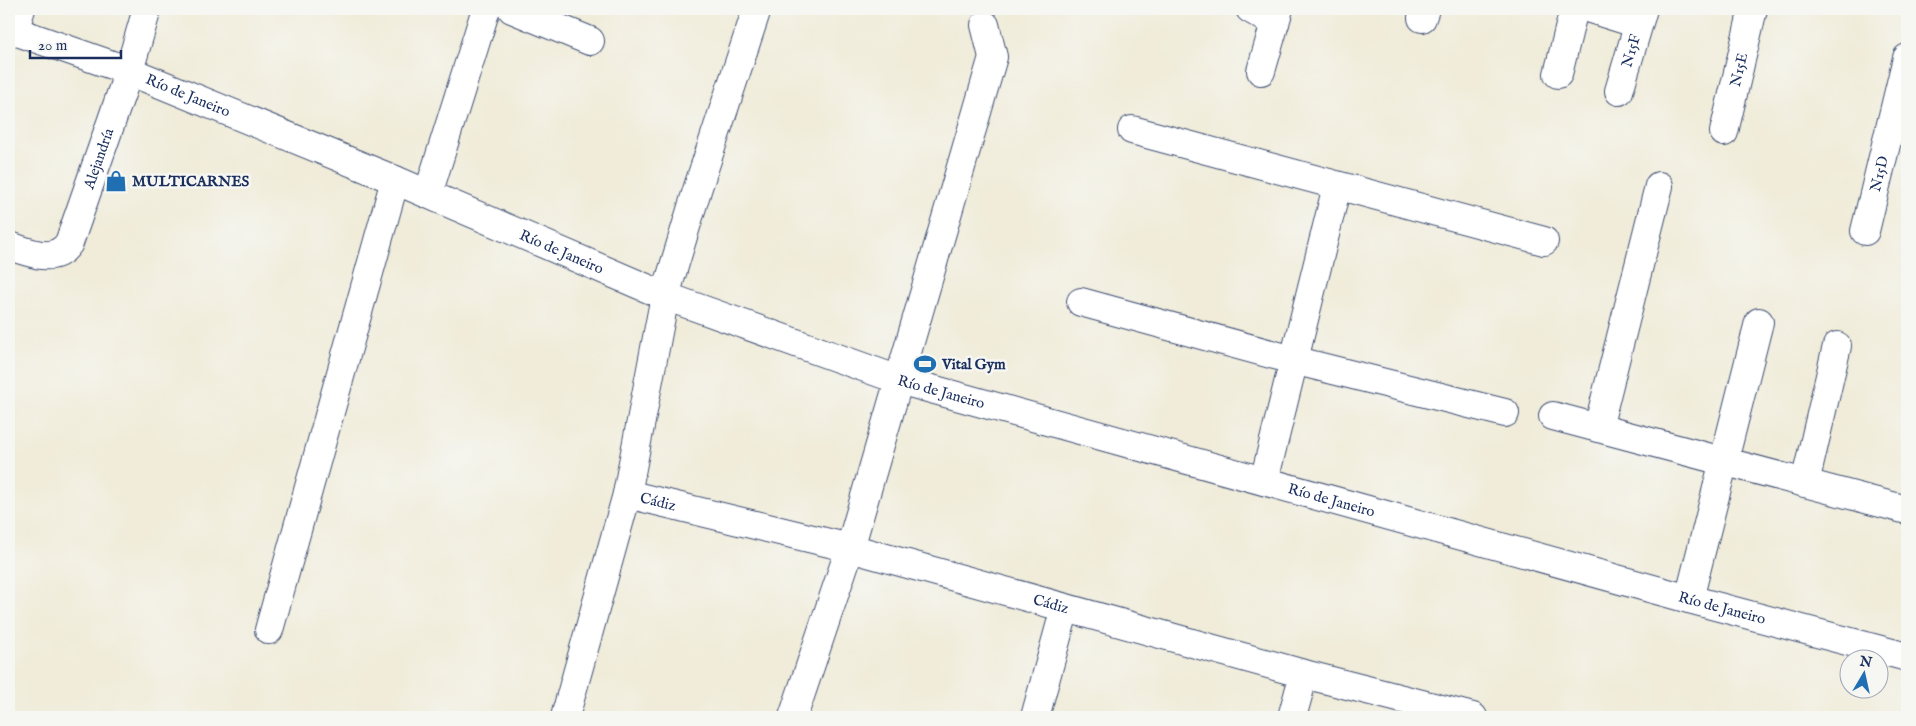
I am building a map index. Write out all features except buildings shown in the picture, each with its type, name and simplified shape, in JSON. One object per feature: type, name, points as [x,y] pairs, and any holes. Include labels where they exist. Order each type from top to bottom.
[{"type":"street","name":"Alejandría","points":[[9,246],[50,257],[65,250],[70,244],[129,71],[147,9]]},
{"type":"street","points":[[428,194],[486,9]]},
{"type":"street","points":[[512,9],[590,41]]},
{"type":"street","points":[[565,717],[627,494],[665,296],[698,187],[757,9]]},
{"type":"street","points":[[1250,9],[1277,16],[1261,71]]},
{"type":"street","points":[[1558,74],[1574,9]]},
{"type":"street","points":[[1590,9],[1641,16]]},
{"type":"street","name":"N15E","points":[[1724,132],[1753,9]]},
{"type":"street","name":"N15F","points":[[1619,91],[1641,16]]},
{"type":"street","name":"Río de Janeiro","points":[[15,23],[396,180],[665,296],[899,380],[1689,599],[1907,657]]},
{"type":"street","points":[[793,717],[850,548],[994,57],[984,25]]},
{"type":"street","name":"N15D","points":[[1865,231],[1907,58]]},
{"type":"street","points":[[1132,130],[1544,242]]},
{"type":"street","points":[[269,630],[396,180]]},
{"type":"street","points":[[1264,481],[1336,186]]},
{"type":"street","points":[[1598,428],[1659,186]]},
{"type":"street","points":[[1081,302],[1293,360],[1505,413]]},
{"type":"street","points":[[1689,599],[1759,322]]},
{"type":"street","points":[[1806,483],[1837,346]]},
{"type":"street","points":[[1553,416],[1907,510]]},
{"type":"street","name":"Cádiz","points":[[627,494],[850,548],[1304,674],[1473,717]]},
{"type":"street","points":[[1035,717],[1065,608]]},
{"type":"street","points":[[1292,717],[1304,674]]},
{"type":"place","name":"MULTICARNES","points":[[116,181]]},
{"type":"place","name":"Vital Gym","points":[[925,364]]}]
